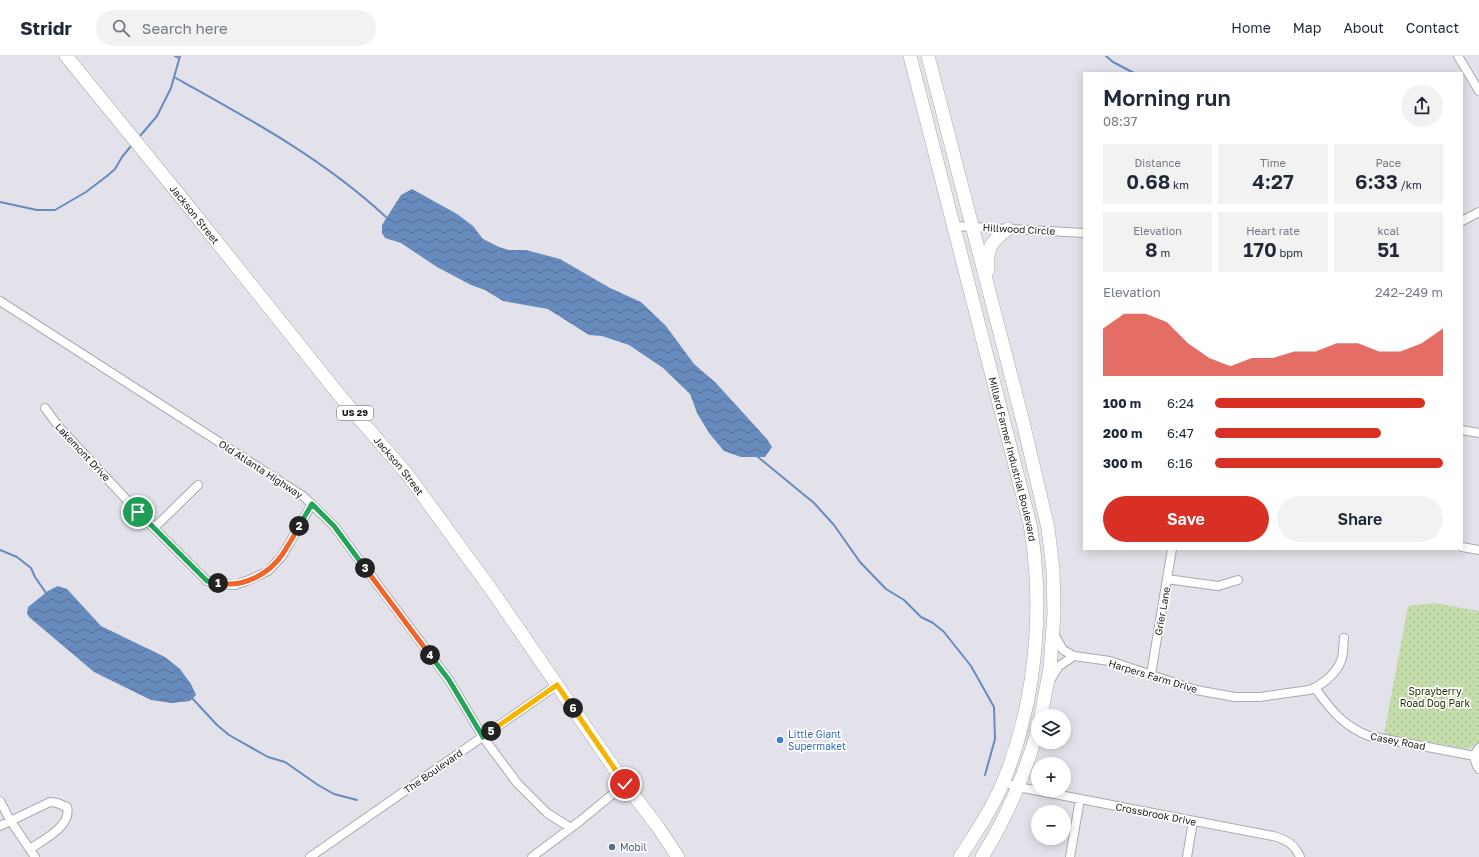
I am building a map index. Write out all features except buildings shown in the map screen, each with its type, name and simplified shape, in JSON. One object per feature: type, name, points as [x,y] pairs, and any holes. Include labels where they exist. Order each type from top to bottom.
[{"type":"main road","name":"Jackson Street","points":[[66,56],[335,390],[407,474],[493,592],[625,784],[658,827],[678,857]]},
{"type":"main road","name":"Millard Farmer Industrial Boulevard","points":[[910,56],[1030,524],[1036,575],[1036,633],[1031,684],[1020,730],[1003,782],[960,857]]},
{"type":"main road","name":"Millard Farmer Industrial Boulevard","points":[[928,56],[971,227],[1022,418],[1047,521],[1053,570],[1054,634],[1042,709]]},
{"type":"main road","points":[[990,298],[987,264],[988,252],[991,244],[999,235],[1008,229]]},
{"type":"main road","points":[[982,857],[1002,822],[1018,787],[1031,749]]},
{"type":"street","points":[[1458,56],[1479,91]]},
{"type":"street","points":[[1463,220],[1479,212]]},
{"type":"street","name":"Hillwood Circle","points":[[954,226],[1083,233]]},
{"type":"street","name":"Old Atlanta Highway","points":[[0,302],[303,496],[312,504],[334,526],[449,680],[483,737],[517,783],[547,813],[571,828]]},
{"type":"street","name":"Lakemont Drive","points":[[44,408],[59,427],[154,528],[207,581],[235,585],[268,571],[282,556],[312,504]]},
{"type":"street","points":[[1463,430],[1479,433]]},
{"type":"street","points":[[154,528],[198,484]]},
{"type":"street","points":[[1463,547],[1479,550]]},
{"type":"street","name":"Grier Lane","points":[[1151,674],[1172,550]]},
{"type":"street","points":[[1167,579],[1218,586],[1238,580]]},
{"type":"street","points":[[1047,685],[1059,666],[1074,656],[1063,650],[1054,634]]},
{"type":"street","name":"Harpers Farm Drive","points":[[1074,656],[1110,661],[1196,690],[1235,697],[1260,697],[1301,692],[1316,688],[1328,678],[1342,660],[1344,638]]},
{"type":"street","name":"The Boulevard","points":[[310,857],[557,685]]},
{"type":"street","name":"Casey Road","points":[[1316,688],[1330,709],[1358,731],[1369,736],[1475,756]]},
{"type":"street","points":[[1479,748],[1475,756],[1476,765],[1479,769]]},
{"type":"street","name":"Crossbrook Drive","points":[[1003,782],[1018,787],[1281,838],[1292,845],[1300,857]]},
{"type":"street","points":[[532,857],[571,828],[625,784]]},
{"type":"street","points":[[1070,857],[1080,799]]},
{"type":"street","points":[[0,801],[10,820],[35,857]]},
{"type":"street","points":[[0,826],[50,802],[67,807],[68,816],[61,827],[30,849]]},
{"type":"street","points":[[1187,857],[1193,821]]},
{"type":"green space","name":"Sprayberry Road Dog Park","points":[[1435,603],[1479,611],[1479,742],[1469,749],[1384,734],[1408,606]]},
{"type":"water","points":[[412,189],[457,214],[473,226],[483,239],[499,247],[509,250],[526,250],[560,259],[610,288],[641,302],[666,326],[694,364],[715,382],[767,439],[772,447],[765,457],[741,457],[724,451],[709,433],[697,413],[690,394],[663,368],[629,345],[602,336],[589,335],[548,309],[503,301],[485,290],[471,285],[437,267],[401,243],[385,238],[382,233],[382,225],[401,195]]},
{"type":"water","points":[[58,586],[67,589],[101,626],[165,657],[180,669],[191,684],[196,695],[190,701],[172,703],[151,700],[94,672],[29,617],[27,613],[28,607],[48,591]]},
{"type":"waterway","points":[[175,56],[179,58]]},
{"type":"waterway","points":[[140,136],[157,116],[171,88],[180,56]]},
{"type":"waterway","points":[[1106,56],[1113,62],[1132,72]]},
{"type":"waterway","points":[[174,77],[230,108],[311,158],[337,176],[386,217]]},
{"type":"waterway","points":[[0,202],[37,210],[55,210],[86,192],[107,176],[115,169],[131,146]]},
{"type":"waterway","points":[[758,457],[814,503],[834,525],[860,562],[886,589],[904,600],[921,617],[933,623],[944,632],[971,666],[994,707],[995,739],[985,775]]},
{"type":"waterway","points":[[0,550],[17,557],[31,568],[35,577],[46,593]]},
{"type":"waterway","points":[[192,698],[217,725],[229,735],[268,757],[285,762],[318,785],[334,794],[357,800]]},
{"type":"place","name":"Little Giant Supermaket","points":[[780,740]]},
{"type":"place","name":"Mobil","points":[[612,847]]},
{"type":"route","points":[[138,512],[207,581],[235,585],[268,571],[282,556],[312,504],[334,526],[449,680],[483,737],[557,685],[625,784]]}]
